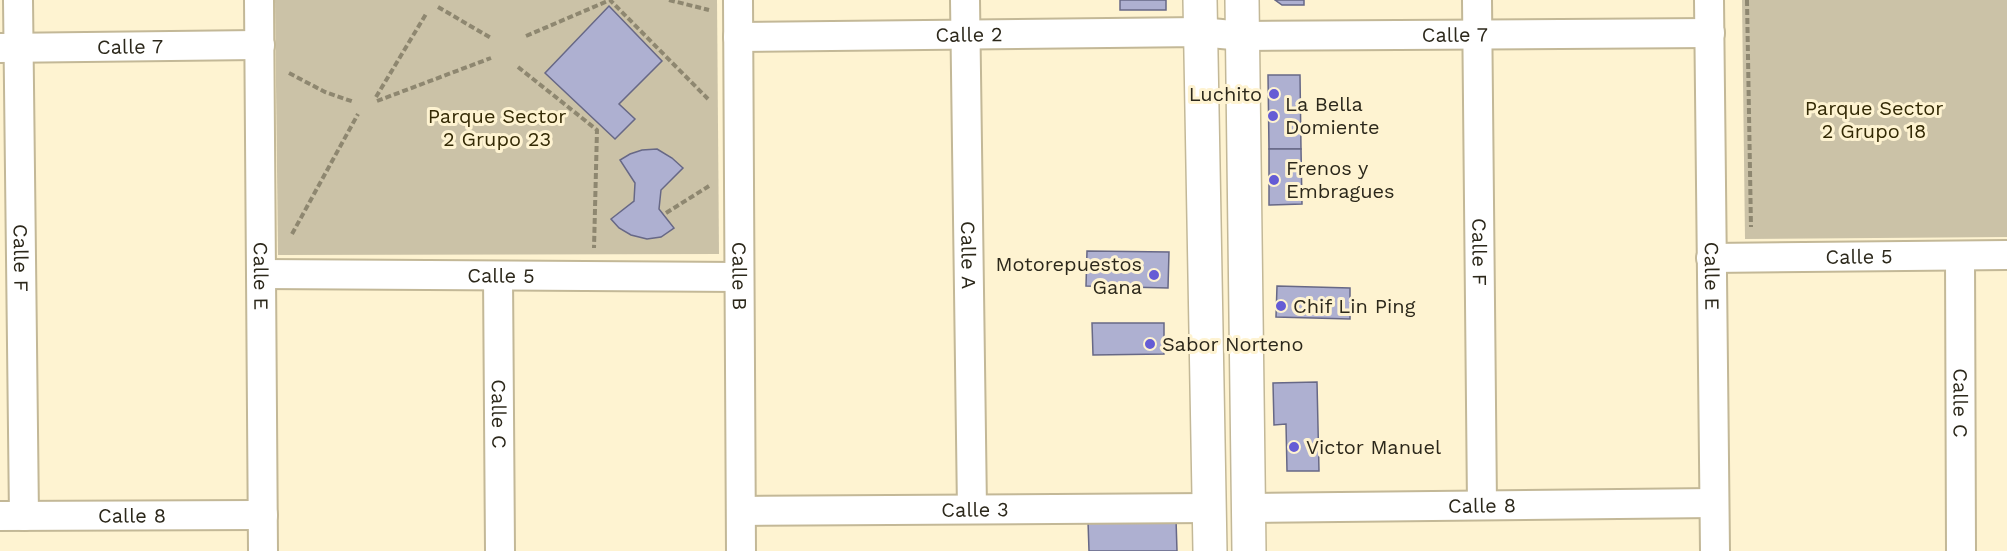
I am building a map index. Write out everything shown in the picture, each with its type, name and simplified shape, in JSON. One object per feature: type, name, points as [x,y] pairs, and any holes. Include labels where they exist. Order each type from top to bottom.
[{"type":"street","name":"Calle F","points":[[12,516],[9,47],[18,0]]},
{"type":"street","name":"Calle E","points":[[260,0],[263,551]]},
{"type":"street","name":"Calle B","points":[[738,0],[741,551]]},
{"type":"street","name":"Calle A","points":[[965,0],[972,509]]},
{"type":"street","points":[[1200,0],[1210,551]]},
{"type":"street","points":[[1242,0],[1249,551]]},
{"type":"street","name":"Calle F","points":[[1477,0],[1482,505]]},
{"type":"street","name":"Calle E","points":[[1709,0],[1714,551]]},
{"type":"street","name":"Calle 7","points":[[1200,32],[1243,36],[1710,33]]},
{"type":"street","name":"Calle 2","points":[[738,37],[1200,32]]},
{"type":"street","name":"Calle 7","points":[[9,47],[260,45]]},
{"type":"street","name":"Calle 5","points":[[1712,258],[2007,255]]},
{"type":"street","name":"Calle C","points":[[1960,256],[1962,551]]},
{"type":"street","name":"Calle 5","points":[[261,274],[739,277]]},
{"type":"street","name":"Calle C","points":[[498,276],[500,551]]},
{"type":"street","name":"Calle 8","points":[[1248,508],[1714,502]]},
{"type":"street","name":"Calle 3","points":[[741,511],[1209,508]]},
{"type":"street","name":"Calle 8","points":[[12,516],[263,514]]},
{"type":"path","points":[[526,36],[610,0],[711,102],[711,90]]},
{"type":"path","points":[[669,0],[711,11],[711,0]]},
{"type":"path","points":[[1747,0],[1751,233]]},
{"type":"path","points":[[438,7],[491,38]]},
{"type":"path","points":[[426,14],[376,99],[490,58]]},
{"type":"path","points":[[518,68],[597,130],[594,249],[606,249]]},
{"type":"path","points":[[282,69],[325,92],[354,102]]},
{"type":"path","points":[[261,274],[284,249],[358,114]]},
{"type":"path","points":[[666,213],[711,185],[711,195]]},
{"type":"green space","name":"Parque Sector 2 Grupo 23","points":[[275,0],[717,0],[719,254],[278,255]]},
{"type":"green space","name":"Parque Sector 2 Grupo 18","points":[[1742,0],[2007,0],[2007,237],[1745,239]]},
{"type":"building","points":[[1120,0],[1166,0],[1166,10],[1120,10]]},
{"type":"building","points":[[1275,0],[1304,0],[1304,5],[1282,5]]},
{"type":"building","points":[[609,6],[662,61],[619,104],[635,119],[615,139],[545,73]]},
{"type":"building","points":[[1268,75],[1300,75],[1301,149],[1269,149]]},
{"type":"building","points":[[657,149],[683,168],[661,190],[659,209],[674,228],[661,237],[647,239],[631,235],[619,228],[611,219],[634,201],[635,183],[620,160],[642,150]]},
{"type":"building","points":[[1269,149],[1301,149],[1302,204],[1269,205]]},
{"type":"building","points":[[1087,251],[1169,252],[1168,288],[1086,286]]},
{"type":"building","points":[[1277,286],[1350,288],[1350,319],[1276,317]]},
{"type":"building","points":[[1092,323],[1164,323],[1164,354],[1093,355]]},
{"type":"building","points":[[1317,382],[1319,471],[1287,471],[1286,424],[1274,425],[1273,383]]},
{"type":"building","points":[[1176,519],[1177,551],[1089,551],[1088,521]]},
{"type":"place","name":"Luchito","points":[[1274,94]]},
{"type":"place","name":"La Bella Domiente","points":[[1273,116]]},
{"type":"place","name":"Frenos y Embragues","points":[[1274,180]]},
{"type":"place","name":"Motorepuestos Gana","points":[[1154,275]]},
{"type":"place","name":"Chif Lin Ping","points":[[1281,306]]},
{"type":"place","name":"Sabor Norteno","points":[[1150,344]]},
{"type":"place","name":"Victor Manuel","points":[[1294,447]]}]
